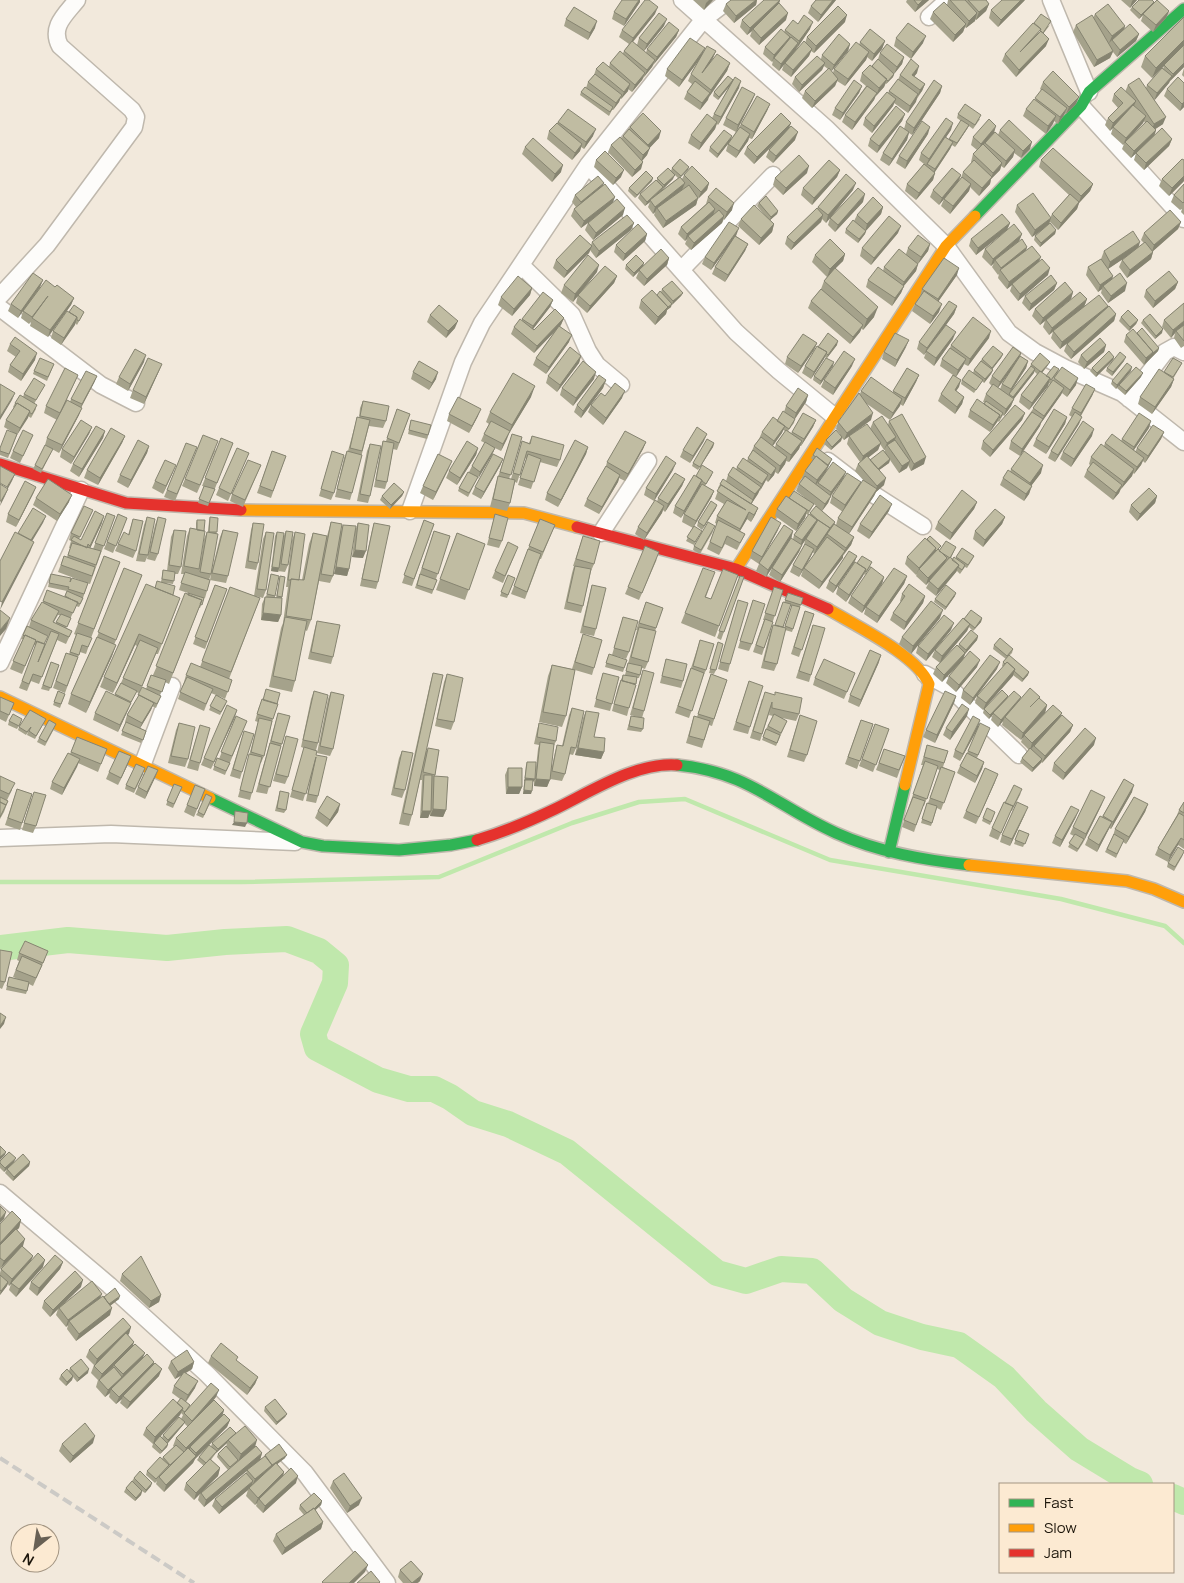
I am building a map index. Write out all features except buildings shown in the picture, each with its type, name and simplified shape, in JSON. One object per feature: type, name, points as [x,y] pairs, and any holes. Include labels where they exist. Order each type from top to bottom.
[{"type":"street","points":[[0,296],[47,244],[134,127],[136,117],[132,110],[60,46],[56,38],[56,27],[77,0]]},
{"type":"street","points":[[682,0],[826,128],[946,246],[1009,333],[1035,352],[1065,368],[1122,393],[1184,442]]},
{"type":"street","points":[[410,512],[463,362],[482,323],[588,165],[703,20],[729,0]]},
{"type":"street","points":[[929,17],[948,0]]},
{"type":"street","points":[[1051,0],[1085,99],[1184,219]]},
{"type":"street","points":[[736,569],[946,246],[1085,99],[1184,9]]},
{"type":"street","points":[[588,165],[736,332],[779,371],[835,416]]},
{"type":"street","points":[[681,270],[773,175]]},
{"type":"street","points":[[521,265],[572,316],[588,351],[597,365],[621,385]]},
{"type":"street","points":[[0,308],[101,385],[136,403]]},
{"type":"street","points":[[1129,399],[1165,352],[1174,347],[1184,352]]},
{"type":"street","points":[[814,448],[862,487],[923,526]]},
{"type":"street","points":[[601,533],[648,461]]},
{"type":"street","points":[[0,464],[126,503],[222,510],[524,513],[736,569],[828,609],[907,658],[925,674],[949,687],[1019,756]]},
{"type":"street","points":[[0,663],[81,490]]},
{"type":"street","points":[[889,852],[929,684],[925,674]]},
{"type":"street","points":[[142,766],[172,686]]},
{"type":"street","points":[[0,698],[302,842],[322,847],[356,849],[428,848],[468,844],[497,834],[608,784],[658,766],[673,765],[719,770],[744,781],[830,830],[855,842],[889,852],[1010,869],[1106,878],[1149,887],[1184,902]]},
{"type":"street","points":[[0,838],[111,834],[302,842]]},
{"type":"street","points":[[0,1192],[109,1285],[235,1402],[305,1473],[387,1583]]},
{"type":"waterway","points":[[0,882],[242,882],[439,877],[572,823],[639,802],[685,799],[830,860],[1061,899],[1165,926],[1184,943]]},
{"type":"waterway","points":[[0,948],[68,940],[167,948],[225,942],[287,939],[319,951],[336,965],[335,983],[313,1034],[317,1048],[378,1080],[409,1089],[434,1089],[450,1097],[473,1113],[508,1124],[567,1152],[717,1273],[746,1281],[781,1269],[812,1271],[843,1300],[880,1323],[922,1337],[959,1345],[1004,1377],[1036,1411],[1079,1449],[1138,1483]]},
{"type":"waterway","points":[[1174,1497],[1184,1502]]},
{"type":"railway","points":[[0,1458],[194,1583]]},
{"type":"traffic: fast","points":[[975,216],[1081,106],[1089,92],[1184,9]]},
{"type":"traffic: fast","points":[[677,765],[702,769],[743,782],[815,823],[852,840],[918,858],[969,865]]},
{"type":"traffic: fast","points":[[889,852],[905,785]]},
{"type":"traffic: fast","points":[[210,798],[302,842],[323,846],[399,850],[451,845],[477,840]]},
{"type":"traffic: slow","points":[[736,569],[946,246],[975,216]]},
{"type":"traffic: slow","points":[[241,510],[524,513],[577,527]]},
{"type":"traffic: slow","points":[[828,609],[899,652],[912,662],[929,684],[905,785]]},
{"type":"traffic: slow","points":[[0,697],[210,798]]},
{"type":"traffic: slow","points":[[969,865],[1127,881],[1154,889],[1184,902]]},
{"type":"traffic: jam","points":[[0,464],[126,503],[241,510]]},
{"type":"traffic: jam","points":[[577,527],[736,569],[828,609]]},
{"type":"traffic: jam","points":[[477,840],[536,818],[614,779],[646,768],[677,765]]}]
